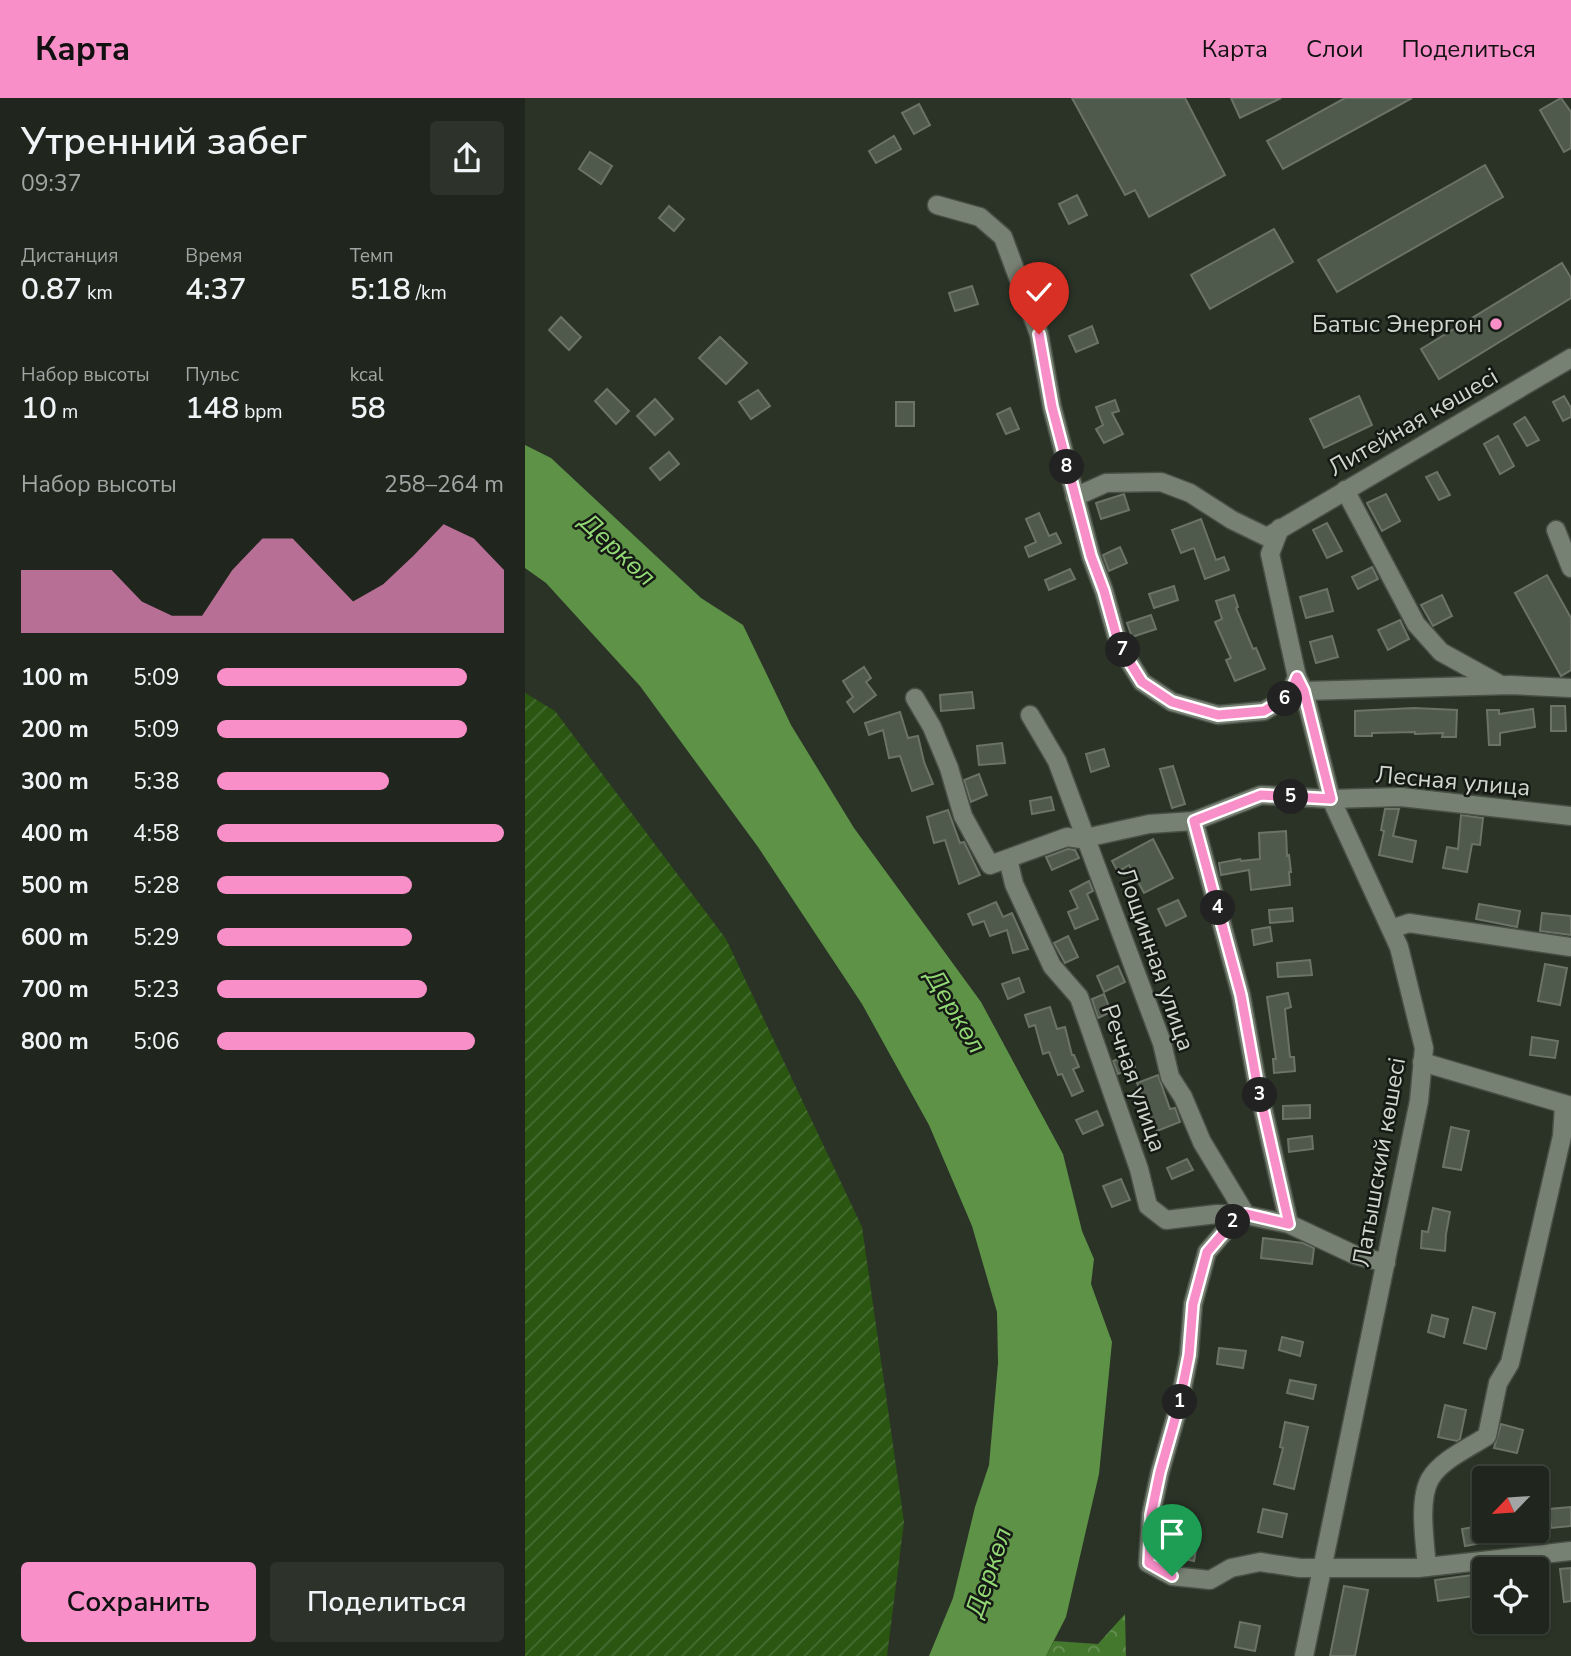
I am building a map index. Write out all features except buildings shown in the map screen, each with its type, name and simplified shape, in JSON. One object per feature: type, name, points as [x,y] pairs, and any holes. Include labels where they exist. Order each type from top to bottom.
[{"type":"street","points":[[937,205],[980,217],[1003,237],[1039,334],[1052,407],[1075,497],[1119,645],[1142,682],[1172,702],[1218,715],[1264,711],[1289,696],[1300,684],[1571,688]]},
{"type":"street","name":"Литейная көшесі","points":[[1280,528],[1571,358]]},
{"type":"street","points":[[1075,497],[1106,483],[1161,482],[1190,493],[1232,520],[1267,537],[1280,528]]},
{"type":"street","points":[[1345,490],[1416,624],[1441,652],[1500,685]]},
{"type":"street","name":"Латышский көшесі","points":[[1280,528],[1270,554],[1300,684],[1331,799],[1399,947],[1424,1048],[1419,1101],[1304,1656]]},
{"type":"street","points":[[1556,530],[1571,568]]},
{"type":"street","name":"Лесная улица","points":[[915,698],[932,727],[949,768],[964,816],[990,865],[1067,837],[1085,838],[1149,824],[1194,821],[1261,795],[1331,799],[1401,797],[1571,816]]},
{"type":"street","name":"Лощинная улица","points":[[1030,715],[1057,761],[1158,1031],[1170,1077],[1183,1097],[1202,1142],[1246,1214]]},
{"type":"street","points":[[1194,821],[1241,995],[1256,1078],[1289,1224]]},
{"type":"street","name":"Речная улица","points":[[1008,859],[1014,884],[1052,966],[1079,996],[1139,1169],[1148,1206],[1166,1220],[1217,1214],[1246,1214]]},
{"type":"street","points":[[1391,929],[1409,923],[1571,947]]},
{"type":"street","points":[[1422,1062],[1568,1106],[1515,1343],[1510,1363],[1499,1382],[1487,1436],[1443,1466],[1429,1480],[1423,1508],[1427,1567]]},
{"type":"street","points":[[1386,1263],[1355,1255],[1289,1224],[1246,1214],[1232,1223],[1207,1252],[1193,1304],[1189,1355],[1179,1405],[1151,1515],[1149,1563],[1172,1576],[1210,1580],[1231,1569],[1260,1562],[1300,1568],[1427,1567],[1571,1551]]},
{"type":"green space","points":[[1125,1614],[1126,1656],[1046,1656],[1054,1641],[1098,1644]]},
{"type":"shaded area","points":[[525,693],[555,711],[726,939],[862,1227],[904,1522],[887,1656],[525,1656]]},
{"type":"water","name":"Деркөл","points":[[525,445],[551,458],[701,598],[743,625],[791,725],[854,828],[981,1002],[1063,1154],[1082,1231],[1094,1259],[1091,1284],[1112,1342],[1099,1474],[1066,1617],[1046,1656],[929,1656],[953,1598],[975,1507],[989,1465],[998,1363],[997,1312],[972,1226],[929,1125],[862,1004],[758,847],[640,686],[546,583],[525,568]]},
{"type":"place","name":"Батыс Энергон","points":[[1496,324]]},
{"type":"route","points":[[1039,334],[1052,407],[1091,556],[1119,645],[1142,682],[1172,702],[1218,715],[1264,711],[1289,696],[1297,677],[1304,691],[1331,799],[1261,795],[1194,821],[1241,995],[1256,1078],[1289,1224],[1246,1214],[1232,1223],[1207,1252],[1193,1304],[1189,1355],[1179,1405],[1151,1515],[1149,1563],[1172,1576]]}]
